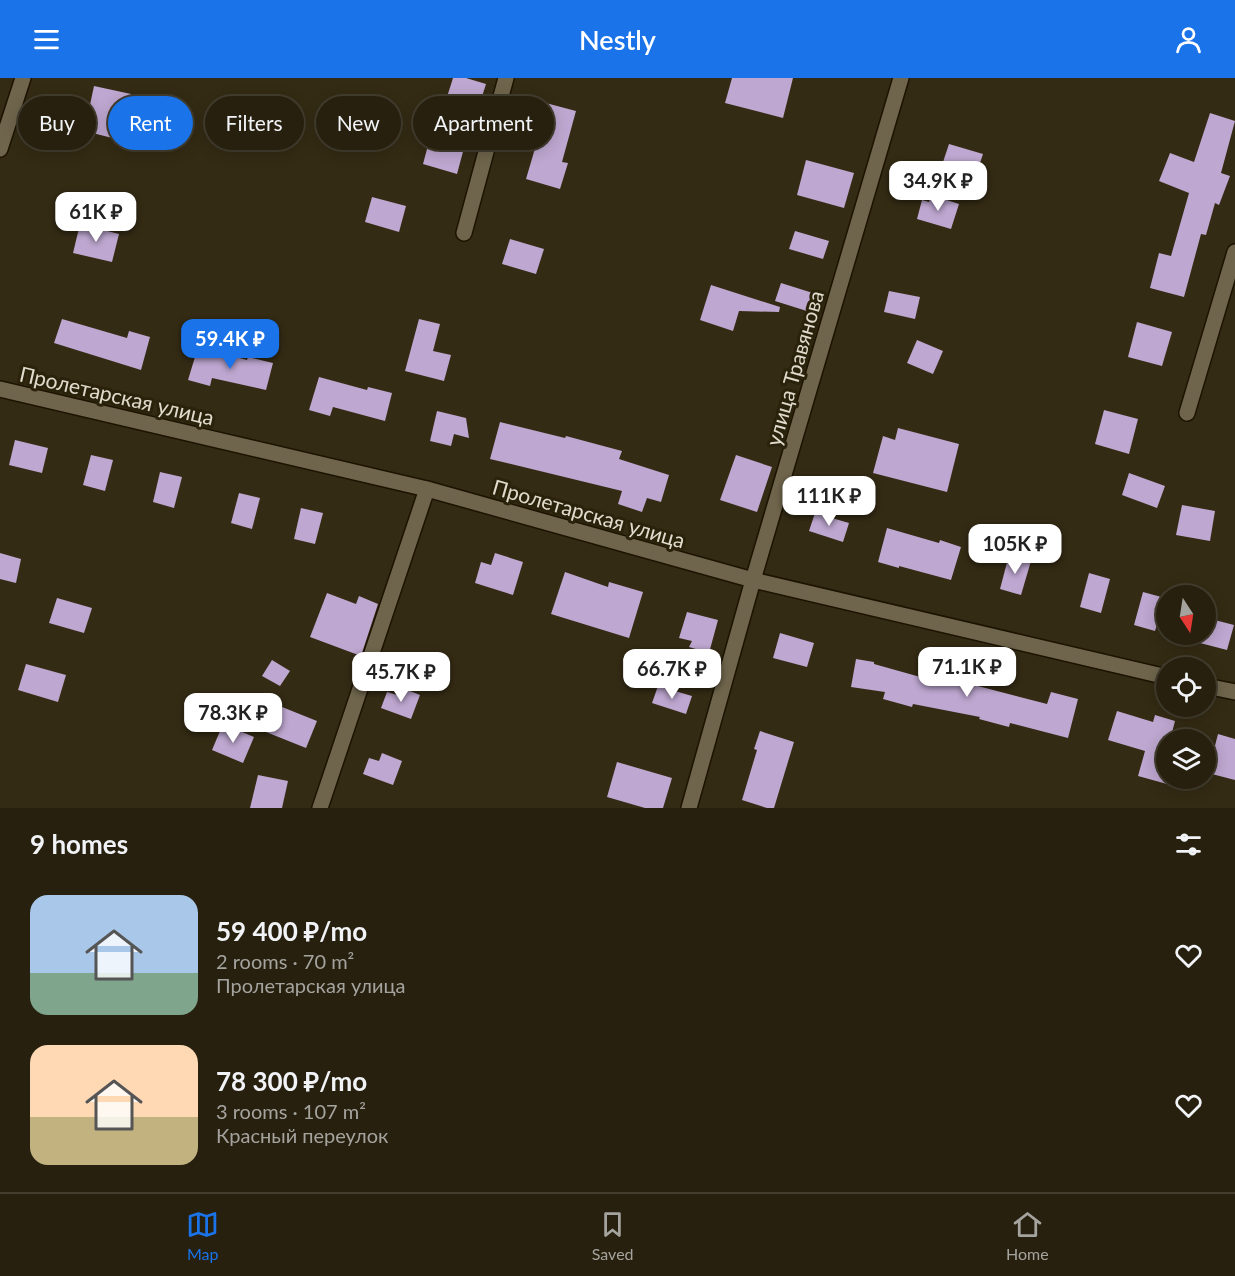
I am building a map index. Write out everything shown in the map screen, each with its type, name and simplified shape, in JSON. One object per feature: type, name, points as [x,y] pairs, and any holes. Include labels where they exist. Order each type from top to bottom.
[{"type":"street","points":[[0,149],[23,78]]},
{"type":"street","points":[[464,233],[506,78]]},
{"type":"street","name":"улица Травянова","points":[[689,808],[753,580],[901,78]]},
{"type":"street","points":[[1187,413],[1232,274],[1235,252]]},
{"type":"street","name":"Пролетарская улица","points":[[0,389],[427,489],[753,580],[1156,674]]},
{"type":"street","points":[[320,808],[427,489]]},
{"type":"street","points":[[1216,688],[1235,692]]},
{"type":"building","points":[[453,78],[466,78],[486,84],[482,96],[447,96]]},
{"type":"building","points":[[732,78],[793,78],[783,118],[725,103]]},
{"type":"building","points":[[94,86],[131,94],[131,96],[108,96],[108,137],[96,134],[96,96],[92,96]]},
{"type":"building","points":[[554,105],[576,111],[562,162],[568,163],[560,189],[526,179],[535,150],[554,150]]},
{"type":"building","points":[[1210,113],[1235,121],[1221,173],[1230,176],[1219,205],[1215,203],[1206,235],[1201,234],[1184,297],[1150,288],[1159,253],[1171,256],[1189,193],[1159,181],[1170,153],[1194,162]]},
{"type":"building","points":[[949,144],[983,154],[977,172],[943,162]]},
{"type":"building","points":[[427,150],[463,150],[457,174],[423,164]]},
{"type":"building","points":[[806,160],[854,173],[844,208],[797,195]]},
{"type":"building","points":[[931,195],[959,204],[951,229],[917,219],[922,200],[929,202]]},
{"type":"building","points":[[372,197],[406,206],[399,232],[365,222]]},
{"type":"building","points":[[80,224],[119,234],[112,262],[73,253]]},
{"type":"building","points":[[795,231],[829,241],[823,259],[789,249]]},
{"type":"building","points":[[510,239],[544,249],[536,274],[502,264]]},
{"type":"building","points":[[781,283],[816,294],[810,312],[775,301]]},
{"type":"building","points":[[711,285],[780,307],[779,312],[739,311],[733,331],[700,320]]},
{"type":"building","points":[[889,291],[920,297],[915,319],[884,312]]},
{"type":"building","points":[[62,319],[127,338],[129,331],[150,337],[141,370],[54,343]]},
{"type":"building","points":[[419,319],[440,324],[433,351],[451,355],[444,381],[405,371]]},
{"type":"building","points":[[1137,322],[1172,332],[1162,366],[1128,357]]},
{"type":"building","points":[[917,340],[943,351],[933,374],[907,363]]},
{"type":"building","points":[[198,347],[247,360],[248,357],[273,363],[266,390],[212,378],[210,386],[188,380]]},
{"type":"building","points":[[319,377],[367,390],[368,387],[392,393],[385,421],[333,407],[330,416],[309,410]]},
{"type":"building","points":[[1104,410],[1138,419],[1129,454],[1095,444]]},
{"type":"building","points":[[437,411],[466,418],[469,438],[454,434],[451,446],[430,441]]},
{"type":"building","points":[[500,422],[622,451],[619,459],[669,475],[661,502],[647,498],[642,512],[618,504],[622,491],[490,459]]},
{"type":"building","points":[[898,428],[959,444],[947,492],[873,473],[883,436],[895,440]]},
{"type":"building","points":[[15,440],[48,448],[42,473],[9,465]]},
{"type":"building","points":[[91,455],[113,460],[105,491],[83,485]]},
{"type":"building","points":[[736,455],[772,467],[757,512],[720,500]]},
{"type":"building","points":[[160,472],[182,477],[174,508],[153,502]]},
{"type":"building","points":[[1129,473],[1165,486],[1157,508],[1122,495]]},
{"type":"building","points":[[239,493],[260,498],[252,529],[231,523]]},
{"type":"building","points":[[1182,505],[1215,511],[1210,541],[1176,535]]},
{"type":"building","points":[[301,508],[323,513],[315,544],[294,539]]},
{"type":"building","points":[[815,513],[849,523],[843,542],[809,531]]},
{"type":"building","points":[[887,528],[961,547],[951,580],[878,562]]},
{"type":"building","points":[[0,553],[21,559],[16,583],[0,579]]},
{"type":"building","points":[[495,553],[523,562],[513,595],[475,583],[481,562],[491,565]]},
{"type":"building","points":[[1009,555],[1031,561],[1021,595],[1000,589]]},
{"type":"building","points":[[565,572],[608,587],[609,582],[643,592],[629,638],[551,614]]},
{"type":"building","points":[[1089,573],[1110,579],[1101,613],[1080,607]]},
{"type":"building","points":[[1143,592],[1156,596],[1155,631],[1134,625]]},
{"type":"building","points":[[327,593],[356,604],[359,596],[378,604],[361,656],[310,637]]},
{"type":"building","points":[[57,598],[92,608],[84,633],[49,623]]},
{"type":"building","points":[[687,612],[718,620],[709,653],[689,647],[692,641],[679,638]]},
{"type":"building","points":[[1216,620],[1234,625],[1227,650],[1208,645],[1216,645]]},
{"type":"building","points":[[780,633],[814,643],[807,667],[773,658]]},
{"type":"building","points":[[856,659],[874,662],[874,664],[931,680],[933,673],[953,677],[955,667],[977,671],[974,685],[1047,704],[1051,692],[1078,699],[1068,738],[1010,723],[1009,727],[979,719],[980,717],[913,704],[912,707],[883,699],[885,692],[851,687]]},
{"type":"building","points":[[272,660],[290,671],[280,686],[262,676]]},
{"type":"building","points":[[26,664],[66,675],[58,702],[18,690]]},
{"type":"building","points":[[658,686],[692,696],[686,714],[652,703]]},
{"type":"building","points":[[400,687],[420,695],[411,719],[381,708],[387,692],[397,695]]},
{"type":"building","points":[[277,705],[317,721],[306,748],[266,732]]},
{"type":"building","points":[[1117,711],[1153,722],[1155,715],[1175,721],[1173,729],[1156,729],[1156,781],[1138,776],[1145,751],[1108,740]]},
{"type":"building","points":[[223,724],[254,737],[243,763],[212,750]]},
{"type":"building","points":[[760,731],[794,742],[774,808],[742,800],[757,750],[754,749]]},
{"type":"building","points":[[1218,734],[1235,739],[1235,780],[1216,775]]},
{"type":"building","points":[[382,753],[402,761],[393,785],[363,774],[369,758],[379,761]]},
{"type":"building","points":[[617,762],[672,778],[663,808],[645,808],[607,797]]},
{"type":"building","points":[[258,775],[288,781],[282,808],[250,808]]}]
